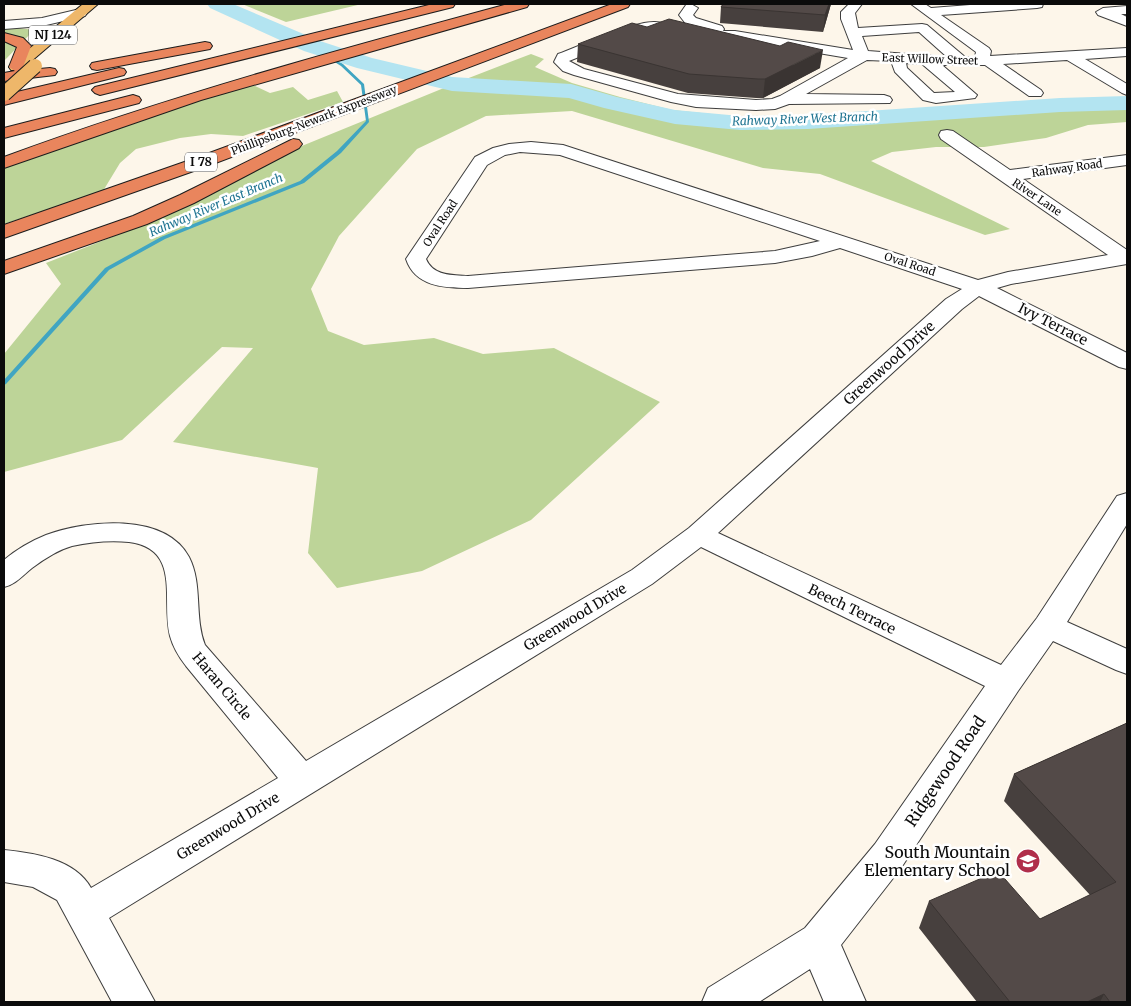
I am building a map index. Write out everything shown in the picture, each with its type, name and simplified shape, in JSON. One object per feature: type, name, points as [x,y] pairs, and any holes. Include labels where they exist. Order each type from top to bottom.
[{"type":"highway","points":[[4,114],[256,43],[275,35],[402,4]]},
{"type":"highway","points":[[4,100],[256,43],[319,36],[448,4]]},
{"type":"highway","points":[[4,133],[294,63],[507,4]]},
{"type":"highway","points":[[348,48],[522,4]]},
{"type":"highway","name":"Phillipsburg-Newark Expressway","points":[[4,232],[346,114],[432,75],[623,4]]},
{"type":"highway","points":[[4,268],[140,220],[187,199],[346,114],[449,78],[601,12]]},
{"type":"highway","points":[[4,37],[18,41],[24,46],[8,74]]},
{"type":"highway","points":[[8,74],[113,63],[222,43]]},
{"type":"highway","points":[[4,163],[294,63]]},
{"type":"main road","name":"NJ 124","points":[[8,74],[91,4]]},
{"type":"main road","name":"NJ 124","points":[[4,94],[105,4]]},
{"type":"street","points":[[853,78],[864,56],[848,19],[848,12],[856,4]]},
{"type":"street","points":[[917,4],[984,51],[985,61],[1035,93]]},
{"type":"street","points":[[929,12],[958,7],[1037,4]]},
{"type":"street","points":[[691,8],[686,15],[691,21],[735,36]]},
{"type":"street","points":[[1127,10],[1103,12],[1127,22]]},
{"type":"street","points":[[4,25],[36,24],[80,13]]},
{"type":"street","points":[[854,32],[918,25],[960,61]]},
{"type":"street","points":[[735,36],[698,35],[653,26],[628,32],[563,57],[561,62],[568,68],[579,72],[677,99],[756,105],[775,104],[825,78],[853,78]]},
{"type":"street","name":"East Willow Street","points":[[735,36],[864,56],[926,60],[985,61],[1127,52]]},
{"type":"street","points":[[825,51],[812,59],[853,78]]},
{"type":"street","points":[[1070,56],[1127,90]]},
{"type":"street","points":[[898,58],[900,69],[930,97],[969,95],[926,60]]},
{"type":"street","points":[[808,87],[853,78]]},
{"type":"street","points":[[786,99],[884,100]]},
{"type":"street","name":"River Lane","points":[[947,135],[1127,258]]},
{"type":"street","name":"Oval Road","points":[[842,241],[812,250],[775,257],[468,282],[446,281],[433,277],[423,272],[418,266],[416,259],[481,162],[494,154],[508,149],[530,147],[563,150],[842,241],[978,287]]},
{"type":"street","name":"Rahway Road","points":[[1007,176],[1127,160]]},
{"type":"street","name":"Greenwood Drive","points":[[85,912],[642,577],[699,535],[954,304],[978,287],[1008,278],[1127,258]]},
{"type":"street","name":"Ivy Terrace","points":[[978,287],[1127,362]]},
{"type":"street","name":"Ridgewood Road","points":[[723,1002],[819,941],[888,856],[1006,682],[1048,626],[1127,502]]},
{"type":"street","name":"Haran Circle","points":[[4,576],[19,561],[64,540],[94,534],[124,532],[148,536],[166,546],[175,557],[181,576],[182,620],[190,649],[303,782]]},
{"type":"street","name":"Beech Terrace","points":[[699,535],[1006,682]]},
{"type":"street","points":[[1048,626],[1127,662]]},
{"type":"street","points":[[4,866],[39,871],[71,888],[134,1002]]},
{"type":"street","points":[[819,941],[845,1002]]},
{"type":"green space","points":[[242,4],[362,4],[286,22]]},
{"type":"green space","points":[[4,26],[34,30],[4,61]]},
{"type":"green space","points":[[531,54],[544,59],[535,67],[572,83],[672,110],[731,116],[865,117],[1127,98],[1127,122],[1088,125],[1046,138],[984,147],[936,147],[892,152],[871,161],[1010,229],[985,235],[820,174],[763,168],[572,111],[486,116],[417,149],[339,236],[311,289],[328,331],[364,345],[434,338],[483,354],[554,348],[660,402],[531,520],[422,571],[337,588],[308,553],[318,468],[173,442],[253,348],[222,347],[122,440],[4,472],[4,354],[61,284],[46,263],[117,235],[221,189],[292,150]]},
{"type":"green space","points":[[251,84],[270,93],[293,87],[308,100],[337,91],[343,102],[243,136],[211,134],[180,138],[136,149],[120,163],[103,191],[4,224],[4,168],[90,136]]},
{"type":"building","points":[[723,4],[829,4],[825,15],[721,7]]},
{"type":"building","points":[[669,19],[780,46],[788,42],[823,50],[765,79],[758,79],[689,74],[578,44],[632,23],[647,27]]},
{"type":"building","name":"South Mountain Elementary School","points":[[1127,723],[1127,1002],[1110,1002],[1104,994],[1087,1002],[1010,1002],[929,901],[998,871],[1040,919],[1116,882],[1014,774]]},
{"type":"waterway","name":"Rahway River West Branch","points":[[217,4],[312,46],[365,63],[452,84],[571,91],[612,103],[675,117],[740,123],[808,122],[1060,105],[1127,103]]},
{"type":"waterway","name":"Rahway River East Branch","points":[[4,383],[107,269],[163,238],[302,182],[339,152],[368,121],[363,85],[342,65],[312,46]]},
{"type":"place","name":"South Mountain Elementary School","points":[[1028,861]]}]
